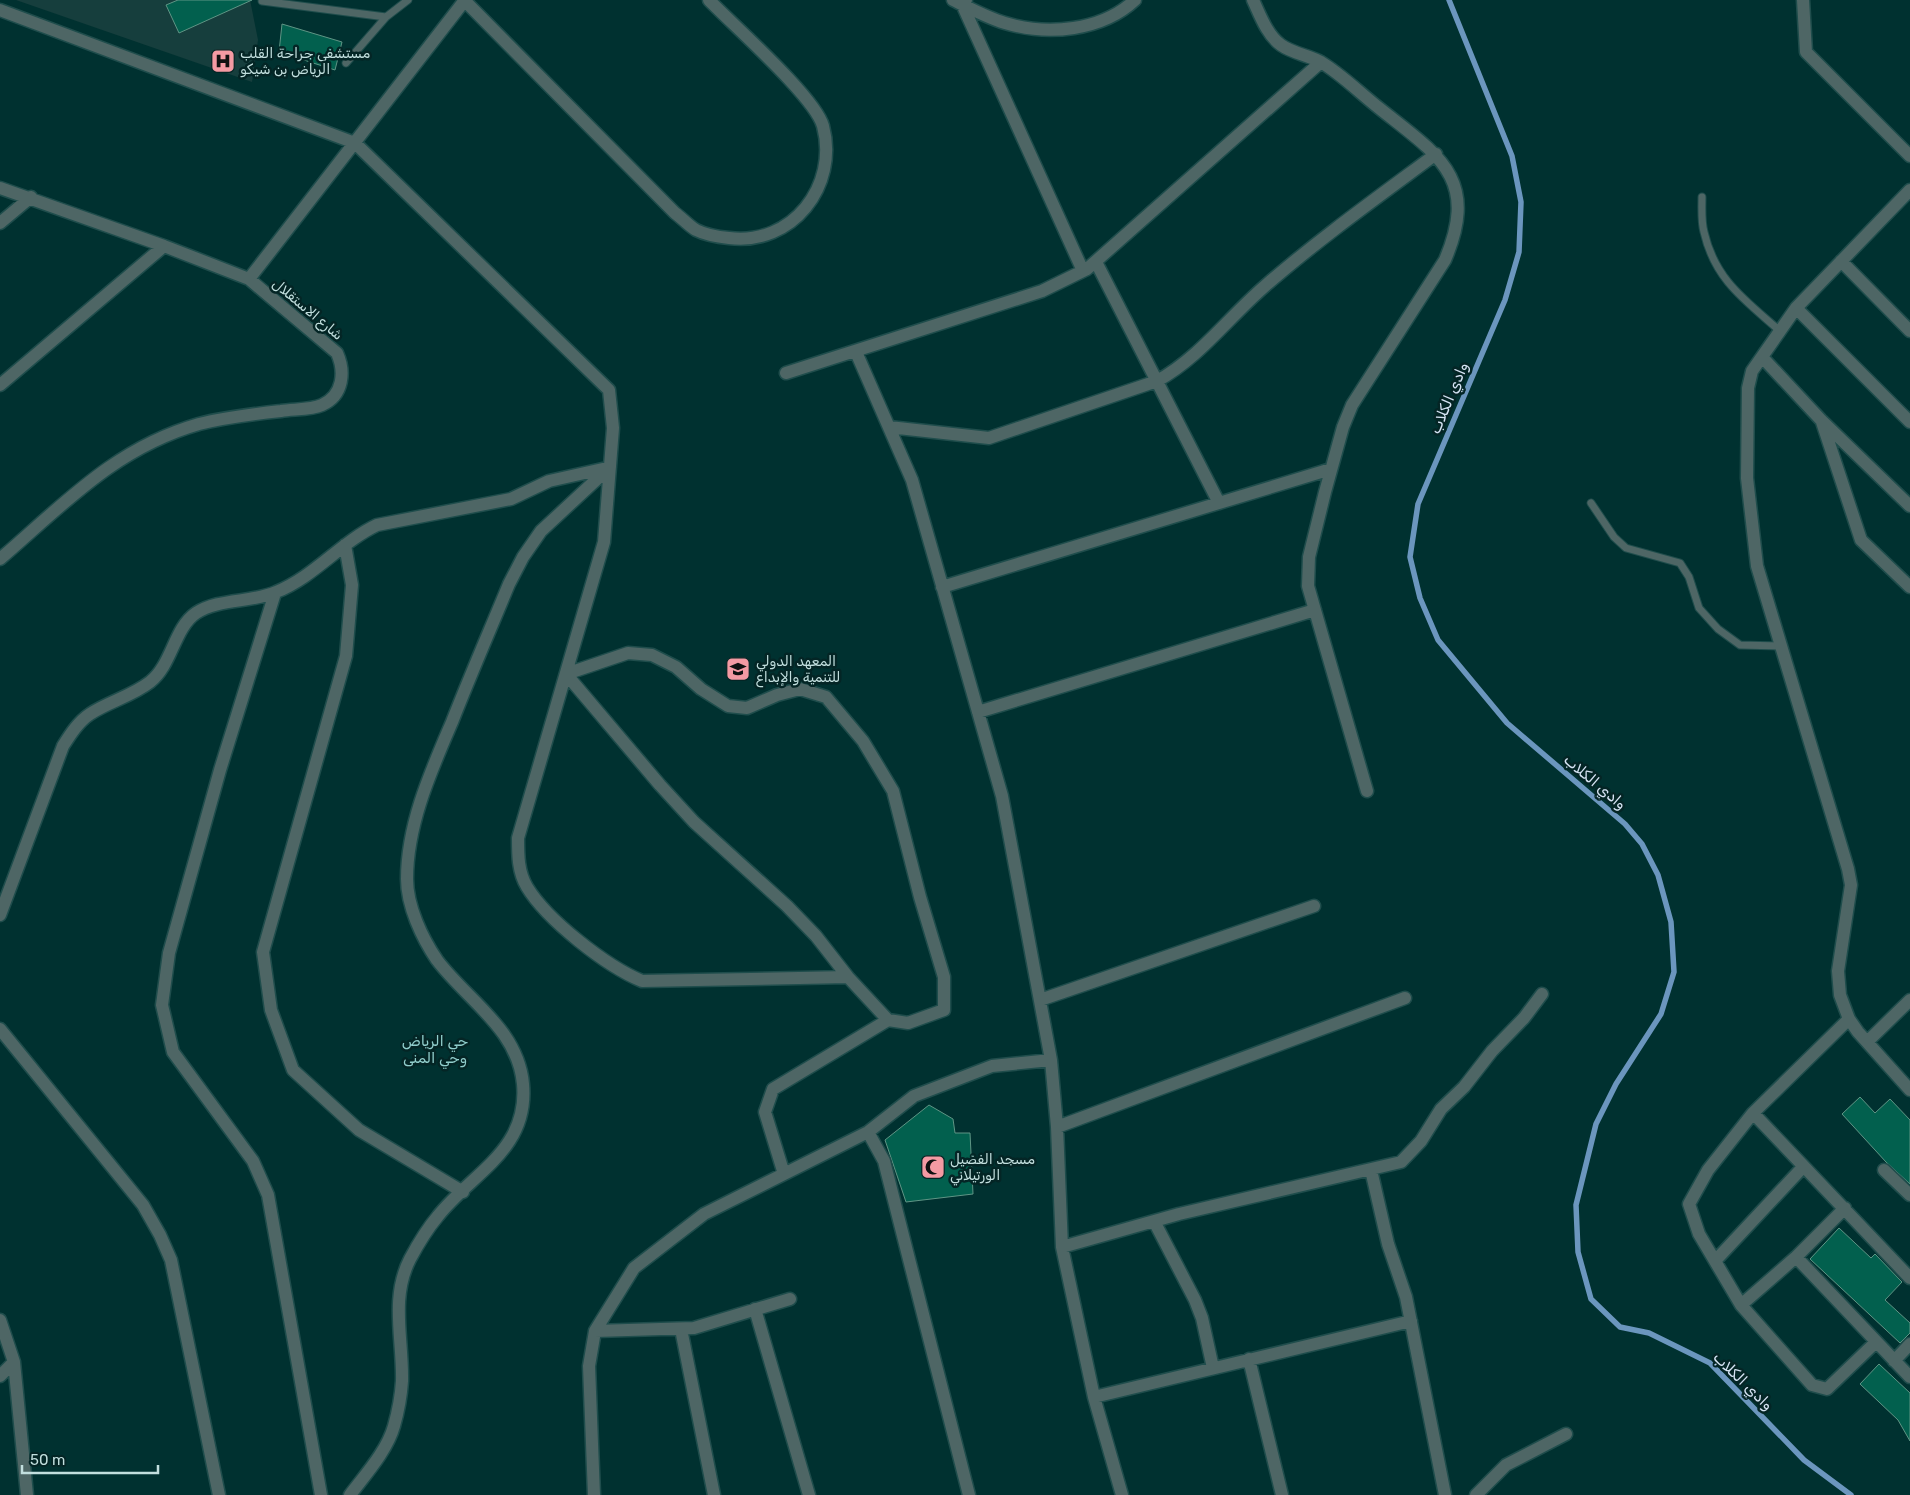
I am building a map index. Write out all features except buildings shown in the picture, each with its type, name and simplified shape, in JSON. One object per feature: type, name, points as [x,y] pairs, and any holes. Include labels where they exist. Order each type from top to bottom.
[{"type":"street","points":[[249,279],[465,0],[675,213],[696,230],[718,237],[754,239],[774,233],[792,224],[816,194],[823,176],[826,161],[823,125],[806,98],[708,0]]},
{"type":"street","points":[[960,1],[1005,23],[1050,30],[1078,28],[1106,19],[1135,0]]},
{"type":"street","points":[[1253,0],[1269,32],[1281,45],[1321,62],[1436,154],[1453,180],[1459,201],[1455,236],[1445,260],[1352,405],[1331,469],[1310,557],[1308,586],[1368,791]]},
{"type":"street","points":[[1803,0],[1806,52],[1910,156]]},
{"type":"street","points":[[960,1],[1083,271]]},
{"type":"street","points":[[0,10],[354,143],[609,390],[613,428],[604,542],[518,838],[518,862],[526,886],[555,921],[626,974],[642,981],[848,978]]},
{"type":"street","points":[[786,374],[1042,291],[1083,271],[1096,262],[1321,62]]},
{"type":"street","points":[[889,427],[990,438],[1157,381],[1180,369],[1263,288],[1333,229],[1436,154]]},
{"type":"street","name":"شارع الاستقلال","points":[[0,188],[31,197],[249,279],[337,353],[342,366],[342,380],[335,394],[323,405],[234,416],[161,436],[112,463],[0,559]]},
{"type":"street","points":[[1909,1088],[1849,1020],[1840,995],[1838,971],[1851,885],[1757,566],[1747,478],[1748,388],[1752,371],[1796,308],[1910,190]]},
{"type":"street","points":[[0,224],[31,197]]},
{"type":"street","points":[[0,385],[164,246]]},
{"type":"street","points":[[1841,261],[1910,331]]},
{"type":"street","points":[[1096,262],[1219,503]]},
{"type":"street","points":[[1796,308],[1910,422]]},
{"type":"street","points":[[856,352],[912,480],[1002,796],[1051,1060],[1057,1127],[1062,1248],[1094,1397],[1122,1495]]},
{"type":"street","points":[[1762,358],[1821,420],[1910,506]]},
{"type":"street","points":[[1821,420],[1861,540],[1910,587]]},
{"type":"street","points":[[0,915],[63,746],[73,730],[88,715],[149,683],[158,674],[185,626],[195,614],[210,607],[275,593],[302,577],[345,545],[377,525],[511,499],[549,481],[610,467]]},
{"type":"street","points":[[350,1495],[374,1462],[393,1430],[402,1380],[398,1312],[400,1285],[409,1261],[439,1214],[494,1164],[513,1137],[521,1113],[524,1085],[513,1046],[499,1026],[438,960],[422,934],[412,908],[407,881],[408,852],[424,789],[509,584],[523,557],[541,531],[610,467]]},
{"type":"street","points":[[942,587],[1331,469]]},
{"type":"street","points":[[345,545],[352,584],[346,656],[263,952],[271,1010],[293,1070],[358,1130],[463,1192]]},
{"type":"street","points":[[275,593],[220,770],[172,943],[162,1005],[174,1052],[253,1161],[268,1195],[321,1495]]},
{"type":"street","points":[[978,712],[1315,610]]},
{"type":"street","points":[[628,653],[652,655],[676,667],[701,689],[728,706],[747,708],[777,695],[800,689],[826,697],[863,741],[893,791],[920,897],[944,977],[944,1010],[908,1023],[888,1020],[848,978],[816,936],[787,906],[694,822],[660,785],[566,674],[628,653]]},
{"type":"street","points":[[1040,1000],[1314,906]]},
{"type":"street","points":[[1062,1248],[1154,1221],[1402,1162],[1421,1141],[1441,1109],[1464,1088],[1542,994]]},
{"type":"street","points":[[1057,1127],[1405,998]]},
{"type":"street","points":[[1867,1042],[1910,1000]]},
{"type":"street","points":[[784,1174],[765,1112],[773,1089],[888,1020]]},
{"type":"street","points":[[1849,1020],[1753,1113],[1708,1170],[1689,1204],[1699,1234],[1741,1305],[1812,1386],[1827,1389],[1876,1342]]},
{"type":"street","points":[[0,1029],[143,1205],[160,1235],[171,1260],[179,1295],[218,1495]]},
{"type":"street","points":[[594,1495],[589,1366],[595,1331],[634,1268],[704,1214],[868,1132],[914,1096],[992,1066],[1051,1060]]},
{"type":"street","points":[[1753,1113],[1910,1278]]},
{"type":"street","points":[[868,1132],[884,1161],[969,1495]]},
{"type":"street","points":[[1715,1261],[1803,1167]]},
{"type":"street","points":[[1371,1170],[1388,1244],[1406,1297],[1445,1495]]},
{"type":"street","points":[[1884,1170],[1910,1195]]},
{"type":"street","points":[[1741,1305],[1796,1257],[1845,1208]]},
{"type":"street","points":[[1154,1221],[1195,1300],[1202,1318],[1214,1368]]},
{"type":"street","points":[[1796,1257],[1910,1377]]},
{"type":"street","points":[[595,1331],[694,1328],[790,1299]]},
{"type":"street","points":[[755,1309],[809,1495]]},
{"type":"street","points":[[0,1320],[14,1362],[27,1495]]},
{"type":"street","points":[[1094,1397],[1411,1320]]},
{"type":"street","points":[[681,1329],[714,1495]]},
{"type":"street","points":[[1894,1361],[1910,1344]]},
{"type":"street","points":[[1249,1360],[1282,1495]]},
{"type":"street","points":[[0,1376],[14,1362]]},
{"type":"street","points":[[1476,1495],[1506,1465],[1566,1434]]},
{"type":"lane","points":[[346,63],[386,17],[408,0]]},
{"type":"lane","points":[[262,1],[386,17]]},
{"type":"lane","points":[[1702,197],[1703,230],[1714,264],[1733,289],[1780,331]]},
{"type":"lane","points":[[1591,503],[1614,537],[1626,548],[1680,563],[1689,577],[1699,608],[1718,628],[1740,645],[1780,646]]},
{"type":"shaded area","name":"مستشفى جراحة القلب الرياض بن شيكو","points":[[16,0],[250,0],[258,40],[252,82]]},
{"type":"waterway","name":"وادي الكلاب","points":[[1449,0],[1512,156],[1521,202],[1519,252],[1505,300],[1418,504],[1410,557],[1420,598],[1438,640],[1507,723],[1625,824],[1642,844],[1658,875],[1671,922],[1674,972],[1661,1014],[1616,1084],[1596,1124],[1576,1205],[1578,1252],[1591,1299],[1620,1327],[1649,1333],[1710,1363],[1804,1460],[1851,1495]]},
{"type":"place","name":"مستشفى جراحة القلب الرياض بن شيكو","points":[[223,61]]},
{"type":"place","name":"المعهد الدولي للتنمية والإبداع","points":[[738,669]]},
{"type":"place","name":"مسجد الفضيل الورتيلاني","points":[[933,1167]]},
{"type":"district","name":"حي الرياض وحي المنى","points":[[435,1050]]}]
